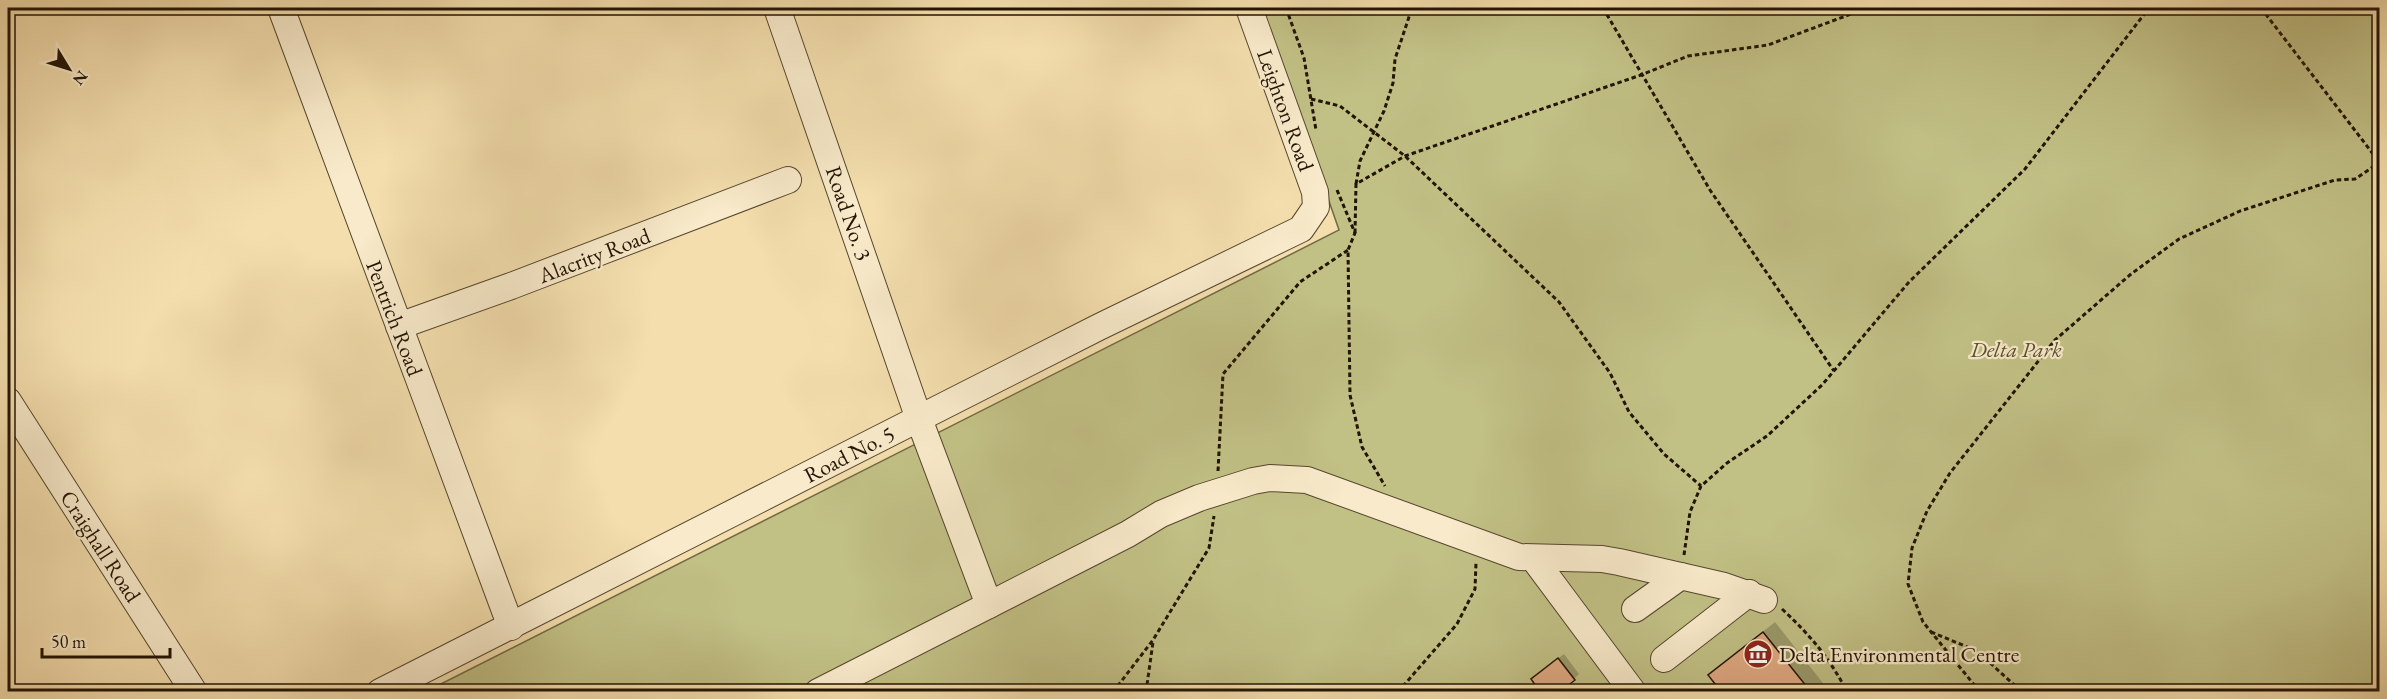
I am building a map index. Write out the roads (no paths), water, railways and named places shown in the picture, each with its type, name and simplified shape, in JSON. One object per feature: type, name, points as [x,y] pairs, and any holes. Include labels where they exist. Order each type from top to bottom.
[{"type":"street","name":"Pentrich Road","points":[[280,8],[511,627]]},
{"type":"street","name":"Road No. 3","points":[[781,8],[919,419],[989,605]]},
{"type":"street","name":"Leighton Road","points":[[1249,8],[1312,182],[1317,201],[1314,214]]},
{"type":"street","name":"Alacrity Road","points":[[399,326],[522,282],[788,180]]},
{"type":"street","name":"Road No. 5","points":[[380,692],[1294,232],[1314,214]]},
{"type":"street","name":"Craighall Road","points":[[8,400],[194,692]]},
{"type":"street","points":[[818,692],[1128,534],[1161,514],[1237,484],[1270,478],[1307,480],[1519,557],[1602,559],[1681,576],[1757,597],[1664,659]]},
{"type":"street","points":[[1534,559],[1633,692]]},
{"type":"street","points":[[1635,609],[1681,576]]},
{"type":"place","name":"Delta Environmental Centre","points":[[1758,654]]},
{"type":"park label","name":"Delta Park","points":[[2016,349]]}]
